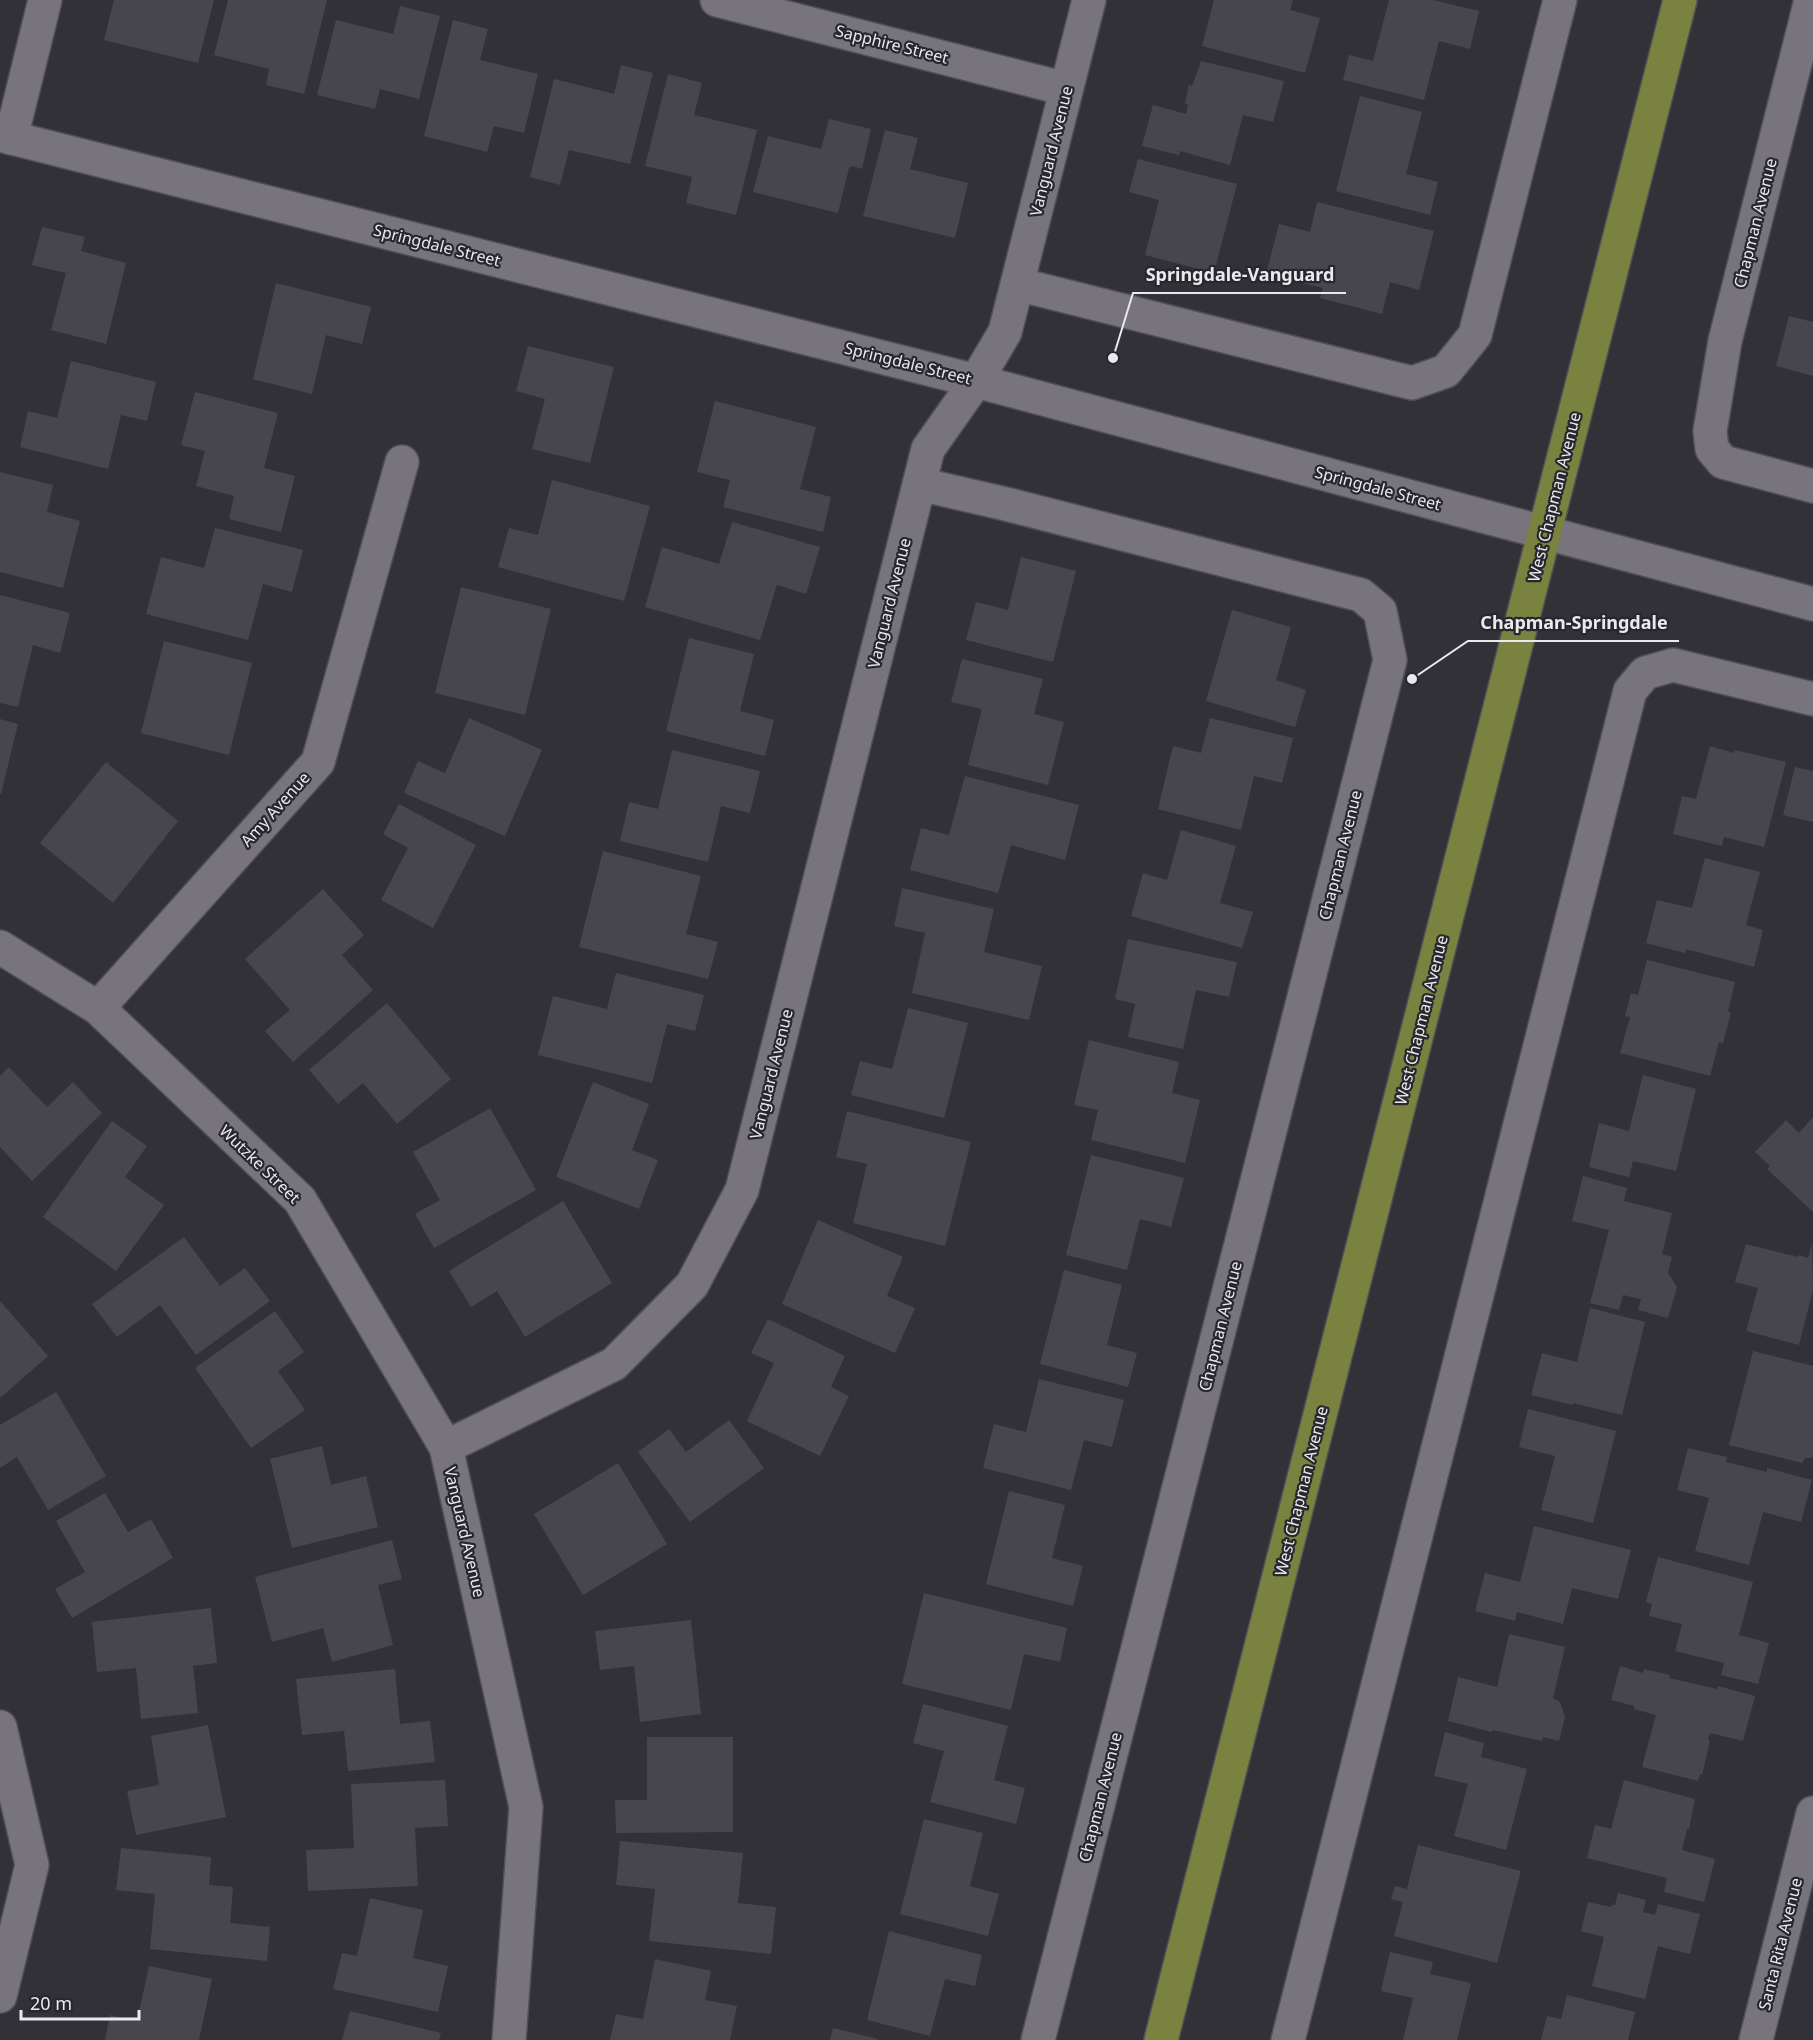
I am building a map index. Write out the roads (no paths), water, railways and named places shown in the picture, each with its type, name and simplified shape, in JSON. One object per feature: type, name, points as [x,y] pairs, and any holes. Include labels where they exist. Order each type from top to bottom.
[{"type":"main road","name":"West Chapman Avenue","points":[[1161,2040],[1680,0]]},
{"type":"street","points":[[6,136],[45,0]]},
{"type":"street","name":"Sapphire Street","points":[[717,0],[1066,89]]},
{"type":"street","name":"Vanguard Avenue","points":[[509,2040],[526,1807],[446,1447],[614,1364],[692,1285],[742,1190],[928,449],[976,381],[1005,332],[1089,0]]},
{"type":"street","points":[[1017,284],[1412,383],[1446,371],[1475,335],[1560,0]]},
{"type":"street","name":"Chapman Avenue","points":[[1811,0],[1725,341],[1710,431],[1712,449],[1722,462],[1813,486]]},
{"type":"street","name":"Springdale Street","points":[[6,136],[976,381],[1813,604]]},
{"type":"street","name":"Amy Avenue","points":[[98,1008],[318,762],[402,462]]},
{"type":"street","name":"Chapman Avenue","points":[[919,484],[1361,595],[1380,611],[1390,660],[1038,2040]]},
{"type":"street","points":[[1288,2040],[1629,690],[1645,673],[1673,665],[1813,699]]},
{"type":"street","name":"Wutzke Street","points":[[0,947],[98,1008],[300,1200],[446,1447]]},
{"type":"street","points":[[0,1726],[32,1865],[0,1996]]},
{"type":"street","name":"Santa Rita Avenue","points":[[1756,2040],[1813,1813]]},
{"type":"place","name":"Springdale-Vanguard","points":[[1113,358]]},
{"type":"place","name":"Chapman-Springdale","points":[[1412,679]]}]
